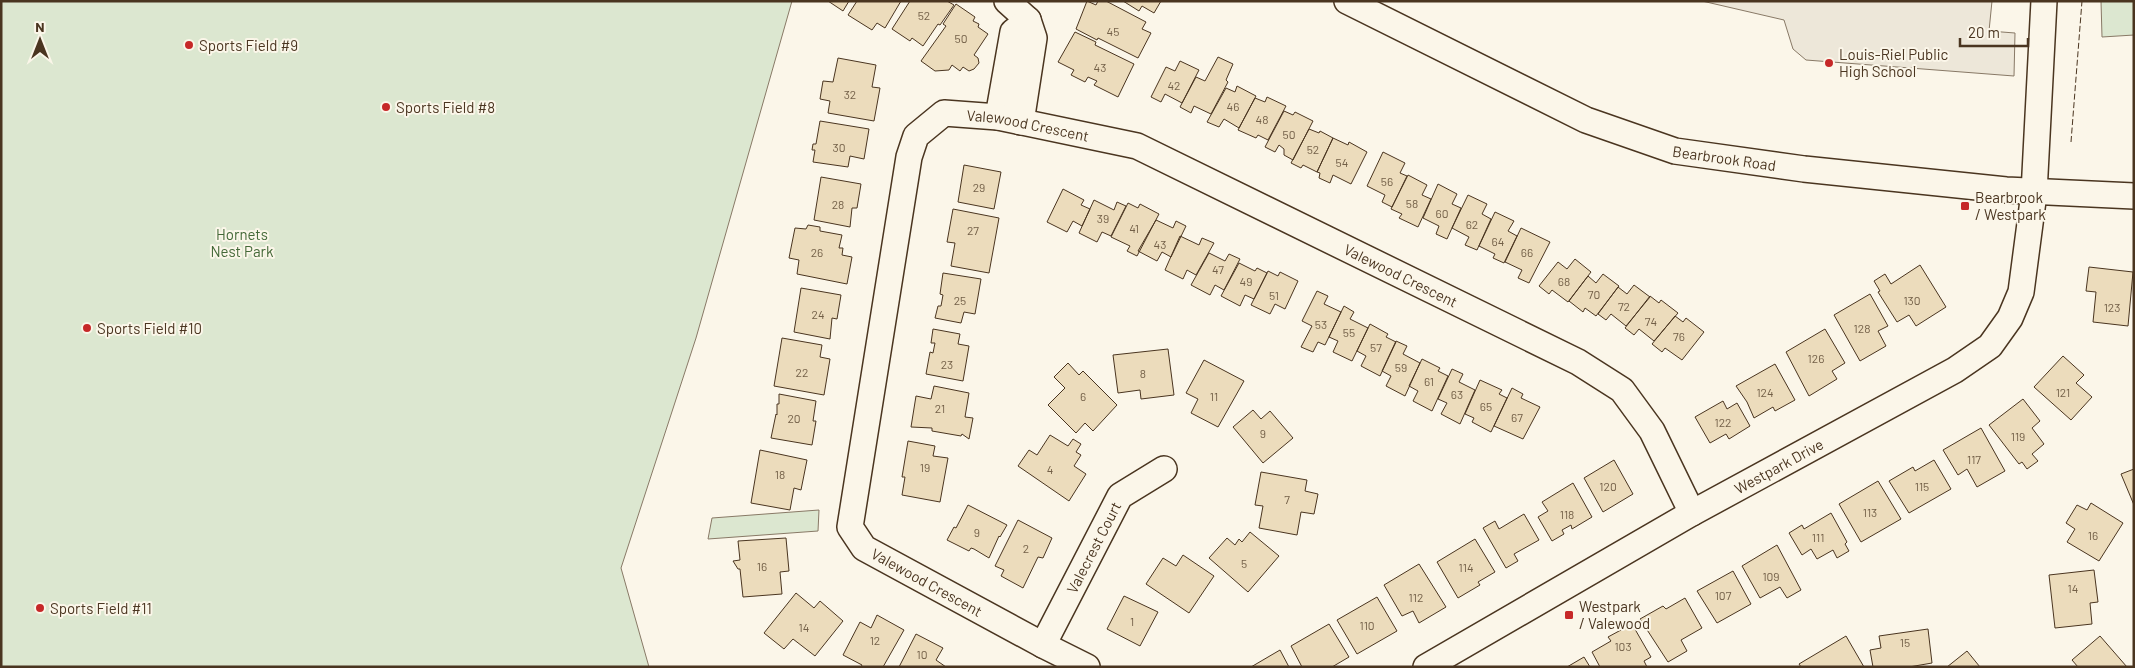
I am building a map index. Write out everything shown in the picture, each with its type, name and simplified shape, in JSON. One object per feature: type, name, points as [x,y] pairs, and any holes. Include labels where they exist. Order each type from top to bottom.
[{"type":"street","points":[[1007,1],[1028,20],[1014,32],[1010,120]]},
{"type":"street","name":"Bearbrook Road","points":[[1347,1],[1586,120],[1676,151],[1804,169],[2034,193],[2134,196]]},
{"type":"street","name":"Westpark Drive","points":[[1426,667],[1692,513],[1956,370],[1990,346],[2010,318],[2021,292],[2034,193],[2044,1]]},
{"type":"street","name":"Valewood Crescent","points":[[1087,667],[864,548],[850,527],[909,157],[916,136],[944,113],[1010,120],[1137,146],[1578,362],[1622,390],[1652,431],[1692,513]]},
{"type":"street","name":"Valecrest Court","points":[[1043,645],[1120,496],[1164,469]]},
{"type":"green space","name":"Hornets Nest Park","points":[[1,1],[792,1],[696,338],[621,568],[649,667],[1,667]]},
{"type":"green space","points":[[2101,1],[2134,1],[2134,35],[2102,37]]},
{"type":"green space","points":[[819,510],[818,531],[708,539],[712,518]]},
{"type":"shaded area","points":[[1702,1],[1992,1],[1989,31],[2015,33],[2014,76],[1806,60],[1793,49],[1784,20]]},
{"type":"building","points":[[828,1],[849,1],[843,11]]},
{"type":"building","points":[[857,1],[901,1],[885,28],[877,23],[872,30],[848,15]]},
{"type":"building","points":[[910,1],[947,1],[954,5],[923,46],[912,38],[910,41],[892,29]]},
{"type":"building","points":[[1087,1],[1096,5],[1098,1],[1106,1],[1146,22],[1142,29],[1151,33],[1138,58],[1076,29]]},
{"type":"building","points":[[1123,1],[1161,1],[1154,13],[1142,6],[1139,11]]},
{"type":"building","points":[[956,4],[975,17],[973,21],[979,24],[978,27],[988,34],[974,55],[978,58],[979,63],[974,69],[969,71],[963,67],[960,71],[952,65],[949,70],[935,71],[921,61],[946,26],[943,24]]},
{"type":"building","points":[[1075,32],[1096,42],[1095,45],[1134,64],[1118,97],[1094,85],[1097,81],[1088,77],[1085,82],[1071,75],[1074,70],[1058,62]]},
{"type":"building","points":[[1218,57],[1233,64],[1226,80],[1228,82],[1211,114],[1194,106],[1191,113],[1180,107],[1196,77],[1205,81]]},
{"type":"building","points":[[838,58],[876,65],[872,87],[880,88],[874,121],[828,113],[830,101],[820,99],[823,81],[833,82]]},
{"type":"building","points":[[1180,61],[1199,70],[1182,103],[1165,94],[1161,102],[1151,97],[1166,67],[1175,71]]},
{"type":"building","points":[[1237,86],[1256,96],[1239,128],[1224,119],[1219,127],[1207,122],[1226,88],[1235,92]]},
{"type":"building","points":[[1267,97],[1286,106],[1268,140],[1258,135],[1256,138],[1238,130],[1255,98],[1265,102]]},
{"type":"building","points":[[1284,111],[1293,115],[1295,112],[1313,121],[1293,160],[1284,155],[1284,149],[1279,145],[1275,152],[1265,147]]},
{"type":"building","points":[[820,121],[869,129],[864,159],[850,156],[848,167],[813,162],[815,150],[812,150],[813,144],[816,144]]},
{"type":"building","points":[[1309,129],[1319,133],[1320,131],[1333,138],[1317,172],[1303,165],[1301,168],[1291,163]]},
{"type":"building","points":[[1333,138],[1348,145],[1349,142],[1367,152],[1351,184],[1333,175],[1330,183],[1319,178],[1320,173],[1317,172]]},
{"type":"building","points":[[1383,152],[1405,163],[1400,173],[1407,176],[1392,207],[1382,202],[1385,195],[1367,186]]},
{"type":"building","points":[[964,165],[1001,172],[994,209],[958,202]]},
{"type":"building","points":[[1408,175],[1427,185],[1422,195],[1431,199],[1418,227],[1399,218],[1402,214],[1391,209]]},
{"type":"building","points":[[821,177],[861,184],[857,208],[852,208],[850,227],[814,220]]},
{"type":"building","points":[[1438,184],[1457,194],[1452,204],[1461,208],[1447,239],[1436,234],[1439,226],[1423,218]]},
{"type":"building","points":[[1063,189],[1084,200],[1081,205],[1090,209],[1082,226],[1073,221],[1067,232],[1047,222]]},
{"type":"building","points":[[1468,195],[1487,204],[1482,214],[1491,219],[1477,250],[1465,245],[1469,237],[1452,228]]},
{"type":"building","points":[[1094,200],[1114,210],[1117,202],[1126,206],[1111,236],[1102,232],[1097,242],[1079,233]]},
{"type":"building","points":[[1128,203],[1138,208],[1140,204],[1159,214],[1137,256],[1127,251],[1130,246],[1111,237]]},
{"type":"building","points":[[953,209],[999,218],[989,273],[951,266],[955,243],[947,242]]},
{"type":"building","points":[[1495,212],[1514,221],[1508,231],[1517,236],[1504,263],[1493,258],[1495,254],[1479,246]]},
{"type":"building","points":[[1156,220],[1173,228],[1176,221],[1186,226],[1171,257],[1162,252],[1157,261],[1138,251]]},
{"type":"building","points":[[808,225],[820,227],[820,231],[842,235],[839,248],[843,248],[842,255],[852,257],[847,284],[797,274],[799,260],[789,258],[795,228],[806,229]]},
{"type":"building","points":[[1521,228],[1550,242],[1529,283],[1518,278],[1522,270],[1505,262]]},
{"type":"building","points":[[1180,236],[1199,245],[1202,238],[1214,243],[1196,275],[1187,270],[1183,279],[1165,270]]},
{"type":"building","points":[[1209,253],[1225,261],[1229,254],[1240,259],[1224,290],[1215,285],[1210,295],[1191,285]]},
{"type":"building","points":[[1575,259],[1591,272],[1568,302],[1552,290],[1549,294],[1539,286],[1558,262],[1567,269]]},
{"type":"building","points":[[1239,263],[1255,271],[1257,268],[1267,273],[1254,299],[1245,295],[1240,306],[1221,296]]},
{"type":"building","points":[[1920,265],[1946,307],[1916,326],[1909,315],[1897,322],[1878,292],[1880,291],[1874,281],[1885,274],[1891,284]]},
{"type":"building","points":[[2089,267],[2133,272],[2128,326],[2093,322],[2096,292],[2086,291]]},
{"type":"building","points":[[1268,271],[1278,276],[1280,272],[1298,281],[1285,309],[1275,304],[1270,314],[1251,305]]},
{"type":"building","points":[[943,273],[981,279],[975,314],[964,312],[961,323],[935,318],[938,306],[941,306],[943,295],[940,294]]},
{"type":"building","points":[[1603,274],[1619,286],[1596,316],[1585,308],[1583,312],[1569,301],[1588,276],[1596,283]]},
{"type":"building","points":[[1634,285],[1650,297],[1626,326],[1611,314],[1606,320],[1598,314],[1618,287],[1627,294]]},
{"type":"building","points":[[801,288],[841,295],[837,319],[832,318],[830,339],[794,332]]},
{"type":"building","points":[[1317,291],[1328,296],[1324,304],[1341,312],[1325,345],[1318,342],[1313,352],[1301,347],[1312,326],[1302,321]]},
{"type":"building","points":[[1870,294],[1888,326],[1878,331],[1886,346],[1860,361],[1834,315]]},
{"type":"building","points":[[1650,296],[1659,303],[1661,300],[1678,313],[1654,341],[1639,329],[1634,335],[1625,328]]},
{"type":"building","points":[[1344,306],[1354,312],[1350,319],[1368,328],[1352,361],[1333,352],[1338,341],[1329,337]]},
{"type":"building","points":[[1675,316],[1683,322],[1686,318],[1704,332],[1682,360],[1665,348],[1662,352],[1652,344]]},
{"type":"building","points":[[1370,324],[1388,334],[1386,337],[1396,342],[1380,376],[1361,366],[1366,356],[1357,351]]},
{"type":"building","points":[[933,329],[960,334],[958,344],[969,346],[963,381],[926,374],[930,352],[933,353],[935,343],[931,343]]},
{"type":"building","points":[[1825,329],[1845,363],[1832,371],[1837,379],[1809,396],[1786,352]]},
{"type":"building","points":[[782,338],[822,345],[820,357],[830,359],[824,395],[774,386]]},
{"type":"building","points":[[1396,341],[1407,346],[1403,354],[1420,363],[1405,396],[1386,386],[1391,376],[1382,371]]},
{"type":"building","points":[[1168,349],[1174,395],[1141,399],[1140,390],[1118,393],[1113,355]]},
{"type":"building","points":[[2063,356],[2084,375],[2076,383],[2092,397],[2071,420],[2034,387]]},
{"type":"building","points":[[1422,359],[1440,368],[1438,371],[1448,376],[1432,411],[1413,401],[1418,391],[1409,386]]},
{"type":"building","points":[[1204,360],[1244,381],[1218,427],[1191,413],[1198,399],[1186,393]]},
{"type":"building","points":[[1068,363],[1079,375],[1083,371],[1117,405],[1093,431],[1085,423],[1076,433],[1048,405],[1065,388],[1054,377]]},
{"type":"building","points":[[1775,364],[1795,400],[1775,411],[1773,407],[1754,418],[1747,402],[1736,386]]},
{"type":"building","points":[[1452,369],[1463,374],[1459,382],[1475,390],[1460,424],[1441,414],[1447,403],[1438,399]]},
{"type":"building","points":[[1480,380],[1502,390],[1499,394],[1507,398],[1491,432],[1472,422],[1474,418],[1465,414]]},
{"type":"building","points":[[934,386],[969,393],[965,417],[973,418],[969,439],[962,434],[961,436],[932,431],[932,428],[911,427],[916,396],[931,399]]},
{"type":"building","points":[[1512,388],[1523,394],[1521,398],[1540,407],[1523,439],[1494,426]]},
{"type":"building","points":[[779,394],[816,401],[813,421],[816,421],[812,445],[771,438],[777,415],[777,404],[779,404]]},
{"type":"building","points":[[2023,399],[2040,421],[2032,428],[2044,444],[2032,454],[2038,461],[2027,469],[2022,462],[2019,464],[1989,425]]},
{"type":"building","points":[[1723,401],[1727,409],[1737,403],[1750,426],[1729,439],[1726,434],[1710,443],[1695,417]]},
{"type":"building","points":[[1253,410],[1261,419],[1270,411],[1293,438],[1263,463],[1233,427]]},
{"type":"building","points":[[1981,428],[2005,471],[1977,487],[1967,469],[1958,475],[1943,450]]},
{"type":"building","points":[[1050,435],[1068,446],[1073,439],[1081,444],[1076,452],[1081,455],[1074,466],[1086,474],[1069,501],[1018,466],[1029,450],[1037,455]]},
{"type":"building","points":[[908,441],[935,446],[933,456],[948,458],[940,502],[902,495],[905,477],[902,477]]},
{"type":"building","points":[[760,450],[807,460],[801,490],[794,488],[790,510],[751,503]]},
{"type":"building","points":[[1614,460],[1633,494],[1603,512],[1584,478]]},
{"type":"building","points":[[1934,460],[1951,489],[1909,513],[1889,481],[1913,467],[1915,471]]},
{"type":"building","points":[[2134,469],[2134,505],[2121,474]]},
{"type":"building","points":[[1261,472],[1307,480],[1305,491],[1318,494],[1314,514],[1301,512],[1297,535],[1259,528],[1263,506],[1255,505]]},
{"type":"building","points":[[1878,481],[1901,519],[1861,542],[1839,504]]},
{"type":"building","points":[[1573,483],[1592,517],[1572,529],[1571,525],[1562,530],[1564,534],[1552,541],[1538,517],[1548,511],[1542,502]]},
{"type":"building","points":[[2091,503],[2123,523],[2099,561],[2067,542],[2075,529],[2066,523],[2077,505],[2087,510]]},
{"type":"building","points":[[968,505],[1007,525],[999,536],[989,558],[974,549],[971,548],[969,551],[947,540],[954,527],[956,528]]},
{"type":"building","points":[[1831,513],[1847,542],[1845,544],[1849,551],[1837,558],[1833,550],[1817,559],[1811,549],[1802,555],[1789,533],[1802,525],[1804,529]]},
{"type":"building","points":[[1524,514],[1539,540],[1514,554],[1518,561],[1506,568],[1483,528],[1495,521],[1499,529]]},
{"type":"building","points":[[1018,520],[1052,538],[1043,558],[1038,557],[1023,588],[1001,576],[1004,570],[995,566]]},
{"type":"building","points":[[1250,532],[1279,556],[1248,592],[1209,558],[1227,538],[1235,545],[1239,539],[1242,542]]},
{"type":"building","points":[[786,538],[789,571],[780,572],[782,594],[743,597],[740,569],[738,569],[733,561],[740,560],[738,541]]},
{"type":"building","points":[[1475,539],[1495,572],[1478,582],[1480,585],[1458,598],[1437,562]]},
{"type":"building","points":[[1777,545],[1801,590],[1787,598],[1780,587],[1760,598],[1742,566]]},
{"type":"building","points":[[1183,555],[1214,576],[1189,613],[1146,584],[1163,558],[1176,566]]},
{"type":"building","points":[[1419,564],[1446,607],[1419,623],[1413,611],[1402,616],[1384,585]]},
{"type":"building","points":[[2094,570],[2098,602],[2090,603],[2092,624],[2055,628],[2049,575]]},
{"type":"building","points":[[1733,571],[1751,604],[1717,623],[1697,591]]},
{"type":"building","points":[[796,593],[814,608],[820,601],[843,621],[815,656],[793,639],[784,649],[764,633]]},
{"type":"building","points":[[1124,596],[1158,612],[1140,646],[1107,629]]},
{"type":"building","points":[[1377,597],[1397,631],[1357,654],[1337,620]]},
{"type":"building","points":[[1685,598],[1702,628],[1681,640],[1687,651],[1668,662],[1640,619],[1663,606],[1666,609]]},
{"type":"building","points":[[877,615],[904,630],[883,667],[861,667],[862,665],[843,655],[860,622],[871,628]]},
{"type":"building","points":[[1329,624],[1349,657],[1332,667],[1302,667],[1291,646]]},
{"type":"building","points":[[1632,624],[1651,657],[1644,661],[1647,667],[1600,667],[1592,652],[1611,641],[1608,637]]},
{"type":"building","points":[[1928,629],[1932,663],[1909,667],[1873,667],[1870,650],[1881,648],[1879,636]]},
{"type":"building","points":[[916,634],[943,648],[936,660],[946,667],[899,667]]},
{"type":"building","points":[[1846,636],[1864,667],[1801,667],[1799,664]]},
{"type":"building","points":[[2100,636],[2127,667],[2078,667],[2072,660]]},
{"type":"building","points":[[1280,650],[1289,667],[1251,667]]},
{"type":"building","points":[[1967,651],[1980,667],[1947,667]]},
{"type":"building","points":[[1584,657],[1590,667],[1567,667]]},
{"type":"fence","points":[[2071,142],[2082,1]]},
{"type":"place","name":"Sports Field #9","points":[[189,45]]},
{"type":"place","name":"Louis-Riel Public High School","points":[[1829,63]]},
{"type":"place","name":"Sports Field #8","points":[[386,107]]},
{"type":"place","name":"Bearbrook / Westpark","points":[[1965,206]]},
{"type":"place","name":"Sports Field #10","points":[[87,328]]},
{"type":"place","name":"Sports Field #11","points":[[40,608]]},
{"type":"place","name":"Westpark / Valewood","points":[[1569,615]]}]
